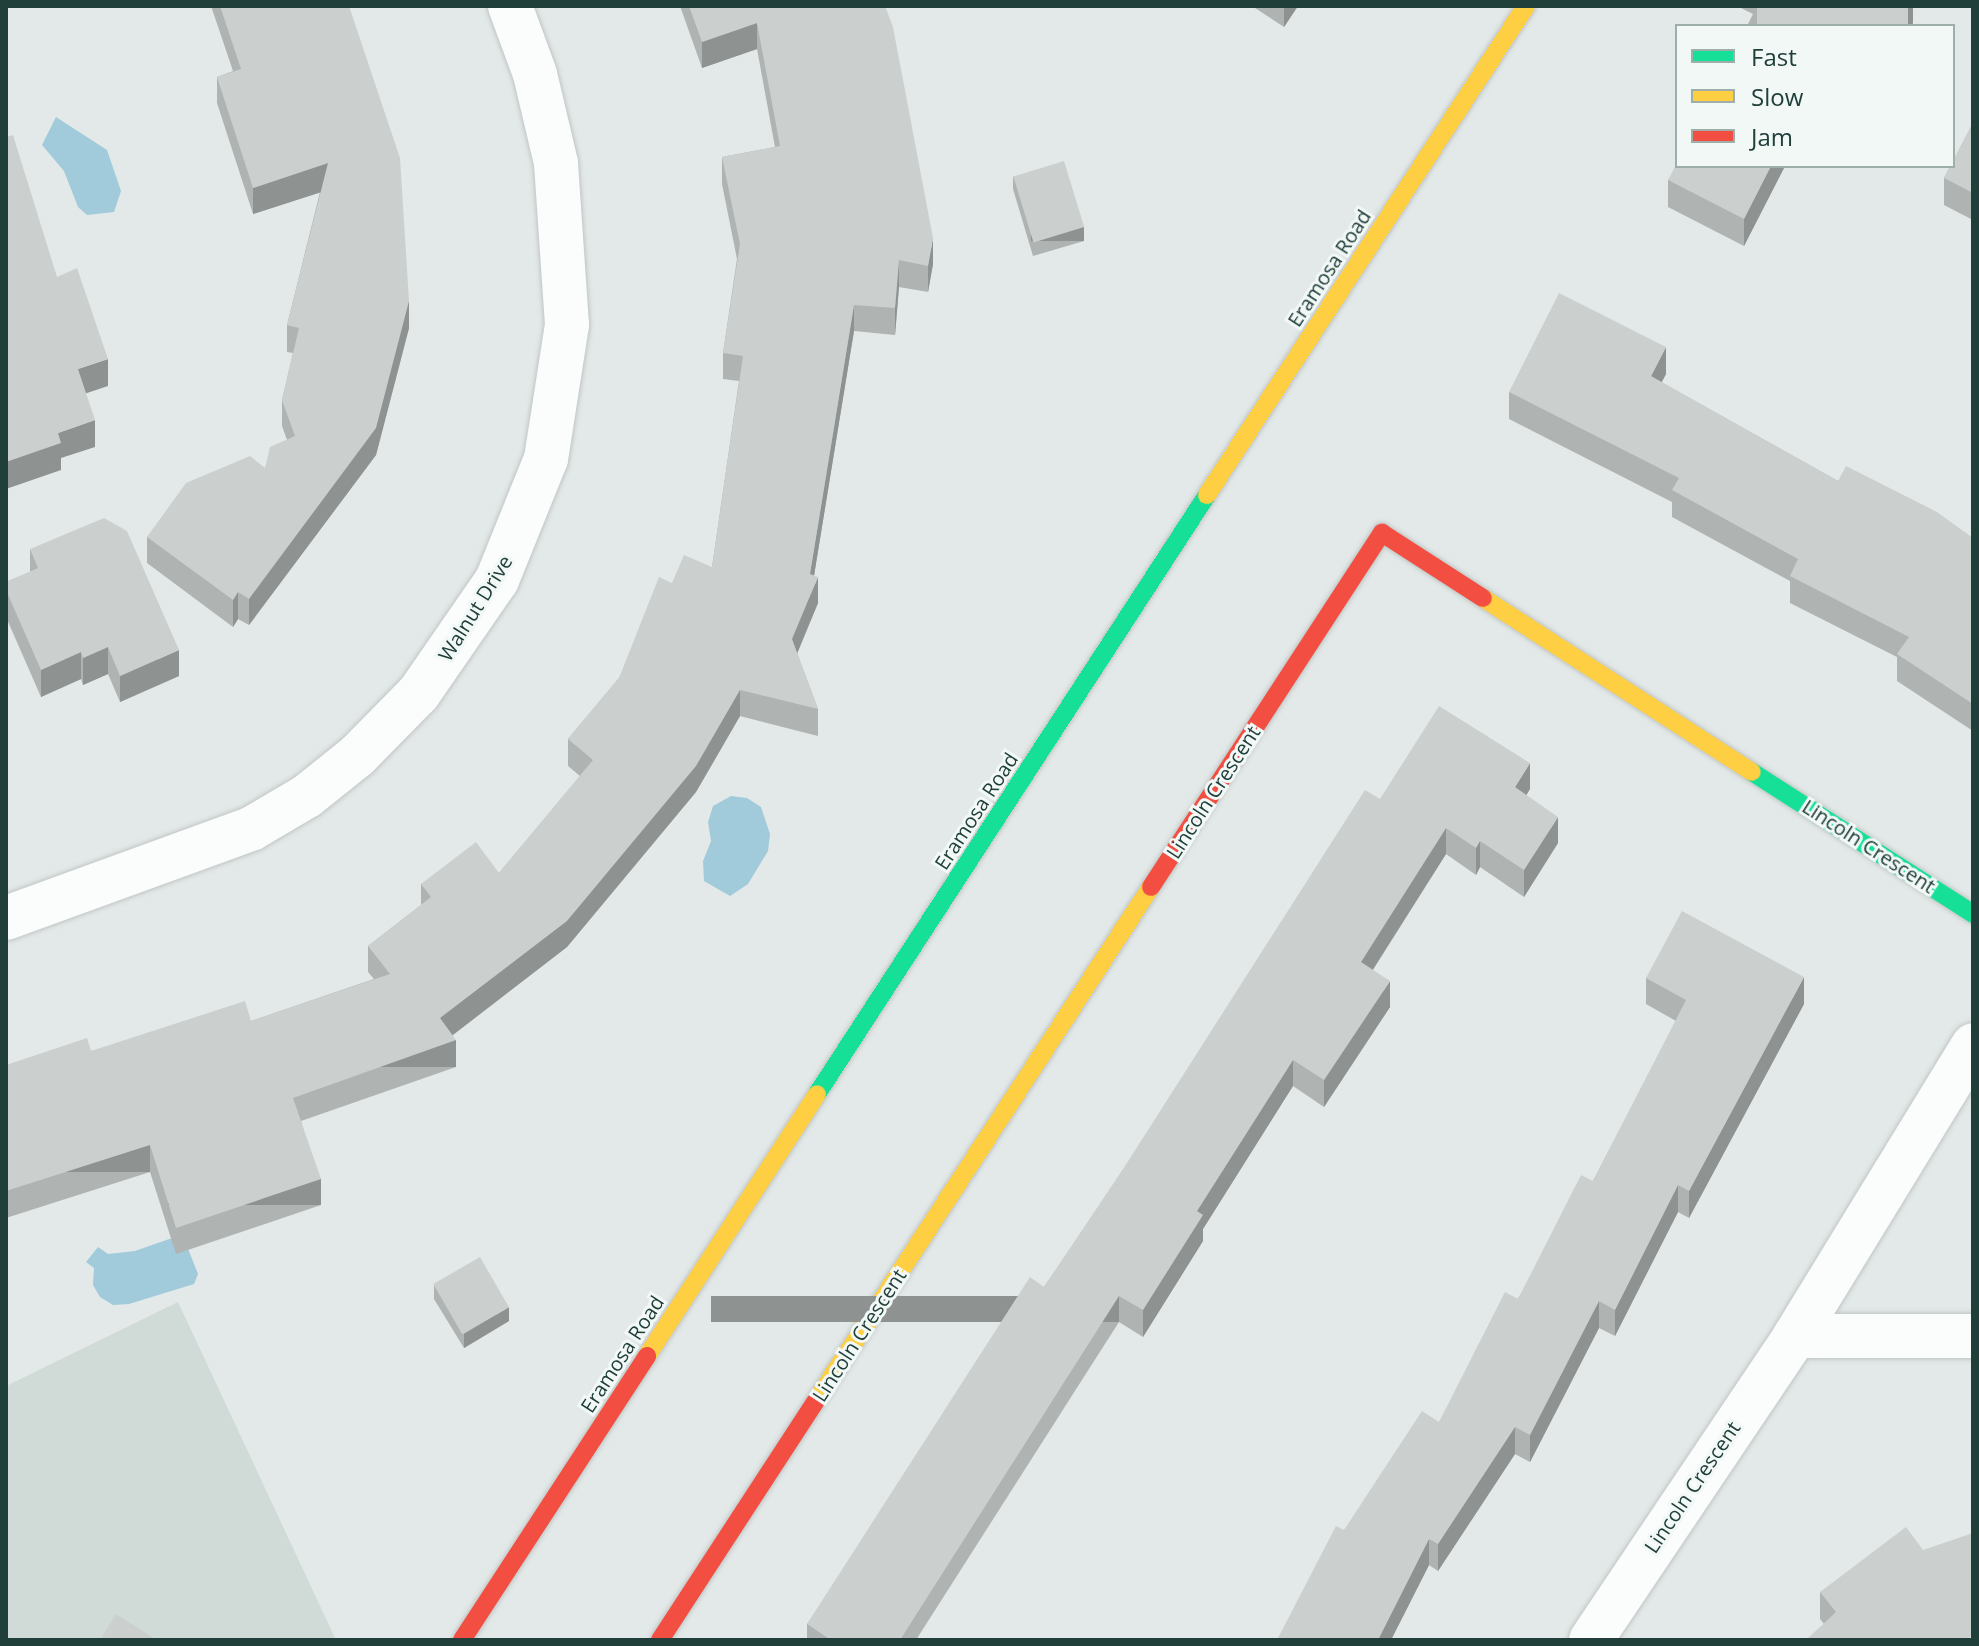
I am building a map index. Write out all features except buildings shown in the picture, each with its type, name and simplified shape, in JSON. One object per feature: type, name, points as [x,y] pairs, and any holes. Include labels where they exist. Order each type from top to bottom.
[{"type":"street","name":"Walnut Drive","points":[[6,918],[251,829],[307,796],[357,756],[419,693],[497,580],[521,532],[546,459],[567,325],[556,163],[535,74],[510,6]]},
{"type":"street","name":"Eramosa Road","points":[[462,1640],[1526,6]]},
{"type":"street","name":"Lincoln Crescent","points":[[660,1640],[1382,533],[1973,914]]},
{"type":"street","name":"Lincoln Crescent","points":[[1591,1640],[1795,1336],[1973,1045]]},
{"type":"street","points":[[1795,1336],[1973,1336]]},
{"type":"shaded area","points":[[178,1302],[336,1640],[6,1640],[6,1386]]},
{"type":"water","points":[[56,117],[107,150],[121,191],[114,212],[87,215],[78,207],[64,171],[42,145]]},
{"type":"water","points":[[731,796],[747,798],[761,807],[770,834],[768,851],[748,884],[730,896],[704,881],[703,861],[711,841],[708,822],[713,806]]},
{"type":"water","points":[[175,1237],[185,1241],[198,1274],[194,1284],[129,1304],[113,1305],[100,1297],[93,1285],[94,1268],[86,1262],[98,1247],[108,1254],[135,1251]]},
{"type":"traffic: fast","points":[[817,1094],[1207,495]]},
{"type":"traffic: fast","points":[[1752,772],[1973,914]]},
{"type":"traffic: slow","points":[[1207,495],[1526,6]]},
{"type":"traffic: slow","points":[[1483,598],[1752,772]]},
{"type":"traffic: slow","points":[[816,1401],[1151,887]]},
{"type":"traffic: slow","points":[[647,1356],[817,1094]]},
{"type":"traffic: jam","points":[[1151,887],[1382,533],[1483,598]]},
{"type":"traffic: jam","points":[[462,1640],[647,1356]]},
{"type":"traffic: jam","points":[[660,1640],[816,1401]]}]
